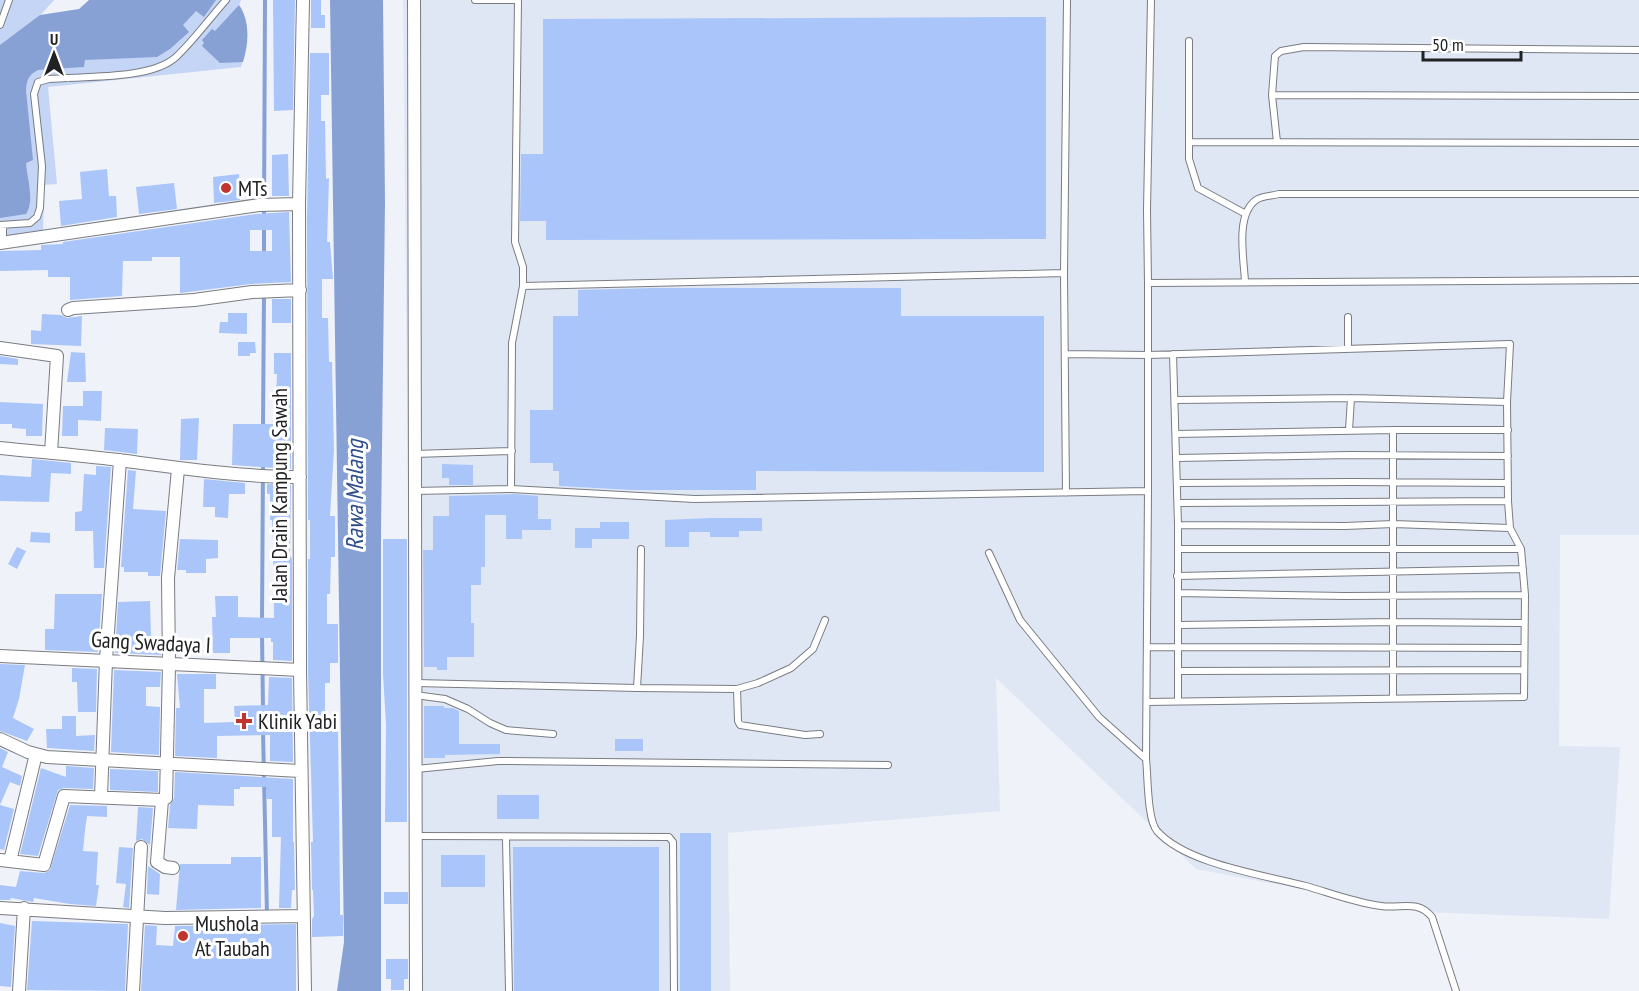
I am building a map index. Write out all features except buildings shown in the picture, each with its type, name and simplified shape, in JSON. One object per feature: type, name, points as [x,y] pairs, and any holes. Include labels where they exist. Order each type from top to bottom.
[{"type":"street","name":"Jalan Drain Kampung Sawah","points":[[303,0],[299,204],[300,771],[305,991]]},
{"type":"street","points":[[414,0],[416,991]]},
{"type":"street","points":[[1,242],[259,205],[299,204]]},
{"type":"street","points":[[68,310],[194,300],[252,292],[300,290]]},
{"type":"street","points":[[0,348],[57,356],[51,453]]},
{"type":"street","points":[[0,448],[120,460],[178,469],[251,476],[300,477]]},
{"type":"street","points":[[101,797],[106,660],[120,460]]},
{"type":"street","points":[[173,868],[165,867],[157,862],[168,764],[168,578],[178,469]]},
{"type":"street","name":"Gang Swadaya I","points":[[0,656],[300,670]]},
{"type":"street","points":[[0,739],[47,757],[300,771]]},
{"type":"street","points":[[36,754],[5,860],[44,865],[62,798],[67,796],[165,798]]},
{"type":"street","points":[[134,991],[141,847]]},
{"type":"street","points":[[0,908],[165,918],[304,916]]},
{"type":"street","points":[[19,991],[24,908]]},
{"type":"lane","points":[[0,25],[9,0]]},
{"type":"lane","points":[[1,242],[1,225],[30,223],[37,217],[40,208],[42,166],[34,94],[38,82],[49,79],[143,73],[159,69],[176,58],[226,0]]},
{"type":"lane","points":[[475,0],[518,0],[516,242],[523,267],[523,286],[512,343],[511,489]]},
{"type":"lane","points":[[1066,492],[1064,273],[1067,0]]},
{"type":"lane","points":[[1151,0],[1147,210],[1146,759],[1151,813],[1156,830],[1186,852],[1232,869],[1382,907],[1417,906],[1426,909],[1432,917],[1456,991]]},
{"type":"lane","points":[[1189,41],[1189,159],[1198,188],[1244,213]]},
{"type":"lane","points":[[1276,142],[1272,95],[1275,56],[1281,51],[1304,47],[1639,50]]},
{"type":"lane","points":[[1272,95],[1639,96]]},
{"type":"lane","points":[[1189,142],[1639,143]]},
{"type":"lane","points":[[1245,282],[1244,213],[1257,200],[1279,194],[1639,194]]},
{"type":"lane","points":[[523,286],[1064,273]]},
{"type":"lane","points":[[1148,283],[1639,280]]},
{"type":"lane","points":[[1348,317],[1348,350]]},
{"type":"lane","points":[[1065,354],[1148,355],[1510,344],[1507,402],[1508,501],[1510,528],[1521,549],[1523,569],[1524,697],[1146,702]]},
{"type":"lane","points":[[1173,354],[1178,483],[1178,701]]},
{"type":"lane","points":[[1175,400],[1350,398],[1507,402]]},
{"type":"lane","points":[[1349,430],[1350,398]]},
{"type":"lane","points":[[1176,434],[1349,430],[1508,430]]},
{"type":"lane","points":[[1393,430],[1393,698]]},
{"type":"lane","points":[[414,454],[512,451]]},
{"type":"lane","points":[[1177,458],[1508,456]]},
{"type":"lane","points":[[1178,483],[1508,483]]},
{"type":"lane","points":[[414,491],[511,489],[695,499],[1148,491]]},
{"type":"lane","points":[[1178,503],[1508,501]]},
{"type":"lane","points":[[1178,525],[1393,524],[1510,528]]},
{"type":"lane","points":[[637,688],[641,549]]},
{"type":"lane","points":[[1178,549],[1521,549]]},
{"type":"lane","points":[[989,553],[1020,620],[1099,717],[1146,759]]},
{"type":"lane","points":[[1178,576],[1523,569]]},
{"type":"lane","points":[[1179,593],[1344,596],[1525,595]]},
{"type":"lane","points":[[415,689],[737,689],[758,683],[791,668],[813,649],[825,620]]},
{"type":"lane","points":[[1179,625],[1524,623]]},
{"type":"lane","points":[[1147,648],[1524,648]]},
{"type":"lane","points":[[1178,672],[1524,670]]},
{"type":"lane","points":[[415,689],[468,709],[506,730],[553,734]]},
{"type":"lane","points":[[737,689],[738,721],[741,725],[805,735],[820,734]]},
{"type":"lane","points":[[415,769],[498,760],[888,765]]},
{"type":"lane","points":[[415,836],[669,837],[673,842],[674,991]]},
{"type":"lane","points":[[506,838],[509,991]]},
{"type":"shaded area","points":[[0,0],[241,0],[239,5],[247,27],[245,51],[241,67],[48,87],[57,184],[44,185],[43,233],[0,237]]},
{"type":"shaded area","points":[[403,0],[1639,0],[1639,535],[1560,535],[1559,746],[1620,747],[1609,919],[1423,912],[1196,869],[996,678],[1000,811],[728,833],[730,991],[413,991]]},
{"type":"water","points":[[54,0],[216,0],[204,17],[196,11],[183,25],[189,32],[157,57],[85,60],[84,67],[38,70],[30,76],[26,90],[33,160],[26,163],[30,196],[29,209],[26,214],[0,218],[0,45],[40,15]]},
{"type":"water","name":"Rawa Malang","points":[[330,0],[383,0],[385,202],[381,532],[381,991],[337,991],[344,942]]},
{"type":"water","points":[[239,5],[247,25],[243,62],[220,63],[202,46],[204,43],[202,40],[212,29],[215,31]]},
{"type":"pier","points":[[54,0],[89,0],[79,9],[40,15]]},
{"type":"waterway","points":[[264,216],[265,0]]},
{"type":"waterway","points":[[264,227],[264,255]]},
{"type":"waterway","points":[[263,426],[264,293]]},
{"type":"waterway","points":[[262,621],[263,464]]},
{"type":"waterway","points":[[262,635],[263,708]]},
{"type":"waterway","points":[[263,731],[267,915]]},
{"type":"place","name":"MTs","points":[[226,188]]},
{"type":"place","name":"Klinik Yabi","points":[[244,721]]},
{"type":"place","name":"Mushola At Taubah","points":[[183,936]]}]
